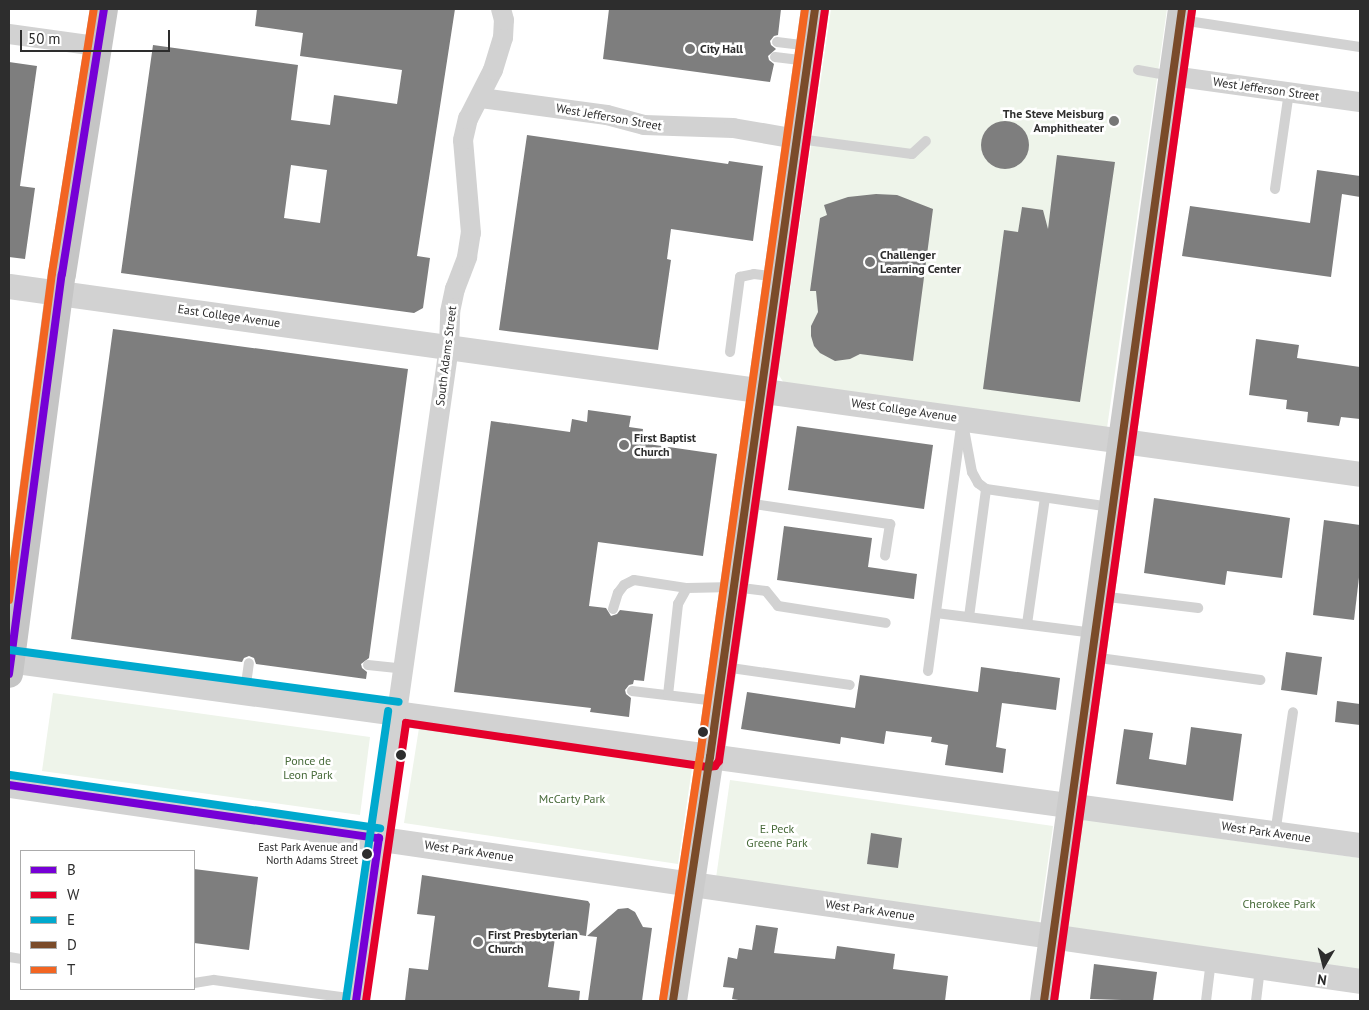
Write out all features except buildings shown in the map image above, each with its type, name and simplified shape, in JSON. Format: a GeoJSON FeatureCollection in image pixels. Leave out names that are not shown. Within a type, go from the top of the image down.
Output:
{"type":"FeatureCollection","features":[{"type":"Feature","properties":{"kind":"main road"},"geometry":{"type":"LineString","coordinates":[[9,665],[60,293],[104,9]]}},
{"type":"Feature","properties":{"kind":"main road"},"geometry":{"type":"LineString","coordinates":[[673,1001],[723,667],[815,9]]}},
{"type":"Feature","properties":{"kind":"main road"},"geometry":{"type":"LineString","coordinates":[[1044,1001],[1181,14]]}},
{"type":"Feature","properties":{"kind":"street","name":"South Adams Street"},"geometry":{"type":"LineString","coordinates":[[356,1000],[449,347],[450,312],[455,289],[467,257],[472,233],[463,140],[468,119],[481,98],[493,70],[503,38],[504,20],[501,9]]}},
{"type":"Feature","properties":{"kind":"street"},"geometry":{"type":"LineString","coordinates":[[9,34],[97,46]]}},
{"type":"Feature","properties":{"kind":"street","name":"West Jefferson Street"},"geometry":{"type":"LineString","coordinates":[[1172,76],[1360,102]]}},
{"type":"Feature","properties":{"kind":"street","name":"West Jefferson Street"},"geometry":{"type":"LineString","coordinates":[[481,98],[607,115],[644,125],[732,128],[797,139]]}},
{"type":"Feature","properties":{"kind":"street","name":"East College Avenue"},"geometry":{"type":"LineString","coordinates":[[9,286],[449,347]]}},
{"type":"Feature","properties":{"kind":"street","name":"West College Avenue"},"geometry":{"type":"LineString","coordinates":[[449,347],[1360,474]]}},
{"type":"Feature","properties":{"kind":"street","name":"West Park Avenue"},"geometry":{"type":"LineString","coordinates":[[9,665],[245,691],[710,757],[1360,845]]}},
{"type":"Feature","properties":{"kind":"street","name":"West Park Avenue"},"geometry":{"type":"LineString","coordinates":[[9,785],[1360,981]]}},
{"type":"Feature","properties":{"kind":"lane"},"geometry":{"type":"LineString","coordinates":[[1181,14],[1360,47]]}},
{"type":"Feature","properties":{"kind":"lane"},"geometry":{"type":"LineString","coordinates":[[777,42],[809,54]]}},
{"type":"Feature","properties":{"kind":"lane"},"geometry":{"type":"LineString","coordinates":[[775,57],[809,54]]}},
{"type":"Feature","properties":{"kind":"lane"},"geometry":{"type":"LineString","coordinates":[[1138,70],[1172,76]]}},
{"type":"Feature","properties":{"kind":"lane"},"geometry":{"type":"LineString","coordinates":[[1275,189],[1289,92]]}},
{"type":"Feature","properties":{"kind":"lane"},"geometry":{"type":"LineString","coordinates":[[797,139],[912,154],[926,141]]}},
{"type":"Feature","properties":{"kind":"lane"},"geometry":{"type":"LineString","coordinates":[[730,352],[740,277],[754,274],[778,277]]}},
{"type":"Feature","properties":{"kind":"lane"},"geometry":{"type":"LineString","coordinates":[[962,418],[972,472],[978,483],[986,490],[1112,507]]}},
{"type":"Feature","properties":{"kind":"lane"},"geometry":{"type":"LineString","coordinates":[[928,671],[962,418]]}},
{"type":"Feature","properties":{"kind":"lane"},"geometry":{"type":"LineString","coordinates":[[969,617],[986,490]]}},
{"type":"Feature","properties":{"kind":"lane"},"geometry":{"type":"LineString","coordinates":[[1027,624],[1045,498]]}},
{"type":"Feature","properties":{"kind":"lane"},"geometry":{"type":"LineString","coordinates":[[746,503],[890,524],[885,556]]}},
{"type":"Feature","properties":{"kind":"lane"},"geometry":{"type":"LineString","coordinates":[[613,609],[618,593],[624,585],[634,580],[687,588],[734,587],[766,591],[778,606],[886,623]]}},
{"type":"Feature","properties":{"kind":"lane"},"geometry":{"type":"LineString","coordinates":[[668,695],[678,604],[687,588]]}},
{"type":"Feature","properties":{"kind":"lane"},"geometry":{"type":"LineString","coordinates":[[1100,596],[1198,608]]}},
{"type":"Feature","properties":{"kind":"lane"},"geometry":{"type":"LineString","coordinates":[[936,613],[1027,624],[1093,645],[1260,680]]}},
{"type":"Feature","properties":{"kind":"lane"},"geometry":{"type":"LineString","coordinates":[[245,691],[249,663]]}},
{"type":"Feature","properties":{"kind":"lane"},"geometry":{"type":"LineString","coordinates":[[368,665],[404,669]]}},
{"type":"Feature","properties":{"kind":"lane"},"geometry":{"type":"LineString","coordinates":[[723,667],[850,686]]}},
{"type":"Feature","properties":{"kind":"lane"},"geometry":{"type":"LineString","coordinates":[[632,691],[718,701]]}},
{"type":"Feature","properties":{"kind":"lane"},"geometry":{"type":"LineString","coordinates":[[1275,834],[1293,712]]}},
{"type":"Feature","properties":{"kind":"lane"},"geometry":{"type":"LineString","coordinates":[[1206,1001],[1211,960]]}},
{"type":"Feature","properties":{"kind":"lane"},"geometry":{"type":"LineString","coordinates":[[1256,1001],[1260,967]]}},
{"type":"Feature","properties":{"kind":"lane"},"geometry":{"type":"LineString","coordinates":[[195,983],[214,980],[356,1000]]}},
{"type":"Feature","properties":{"kind":"green space"},"geometry":{"type":"Polygon","coordinates":[[[831,9],[1167,9],[1107,428],[786,386],[778,374],[831,9]]]}},
{"type":"Feature","properties":{"kind":"green space","name":"Ponce de Leon Park"},"geometry":{"type":"Polygon","coordinates":[[[53,693],[370,737],[360,815],[42,771],[53,693]]]}},
{"type":"Feature","properties":{"kind":"green space","name":"McCarty Park"},"geometry":{"type":"Polygon","coordinates":[[[419,728],[692,768],[678,864],[404,823],[419,728]]]}},
{"type":"Feature","properties":{"kind":"green space","name":"E. Peck Greene Park"},"geometry":{"type":"Polygon","coordinates":[[[730,780],[1053,826],[1039,924],[716,878],[730,780]]]}},
{"type":"Feature","properties":{"kind":"green space","name":"Cherokee Park"},"geometry":{"type":"Polygon","coordinates":[[[1082,819],[1360,858],[1360,972],[1067,931],[1082,819]]]}},
{"type":"Feature","properties":{"kind":"transit line","name":"T"},"geometry":{"type":"LineString","coordinates":[[9,600],[52,273],[94,9]]}},
{"type":"Feature","properties":{"kind":"transit line","name":"B"},"geometry":{"type":"LineString","coordinates":[[9,674],[62,274],[104,9]]}},
{"type":"Feature","properties":{"kind":"transit line","name":"T"},"geometry":{"type":"LineString","coordinates":[[663,1000],[700,756],[805,9]]}},
{"type":"Feature","properties":{"kind":"transit line","name":"D"},"geometry":{"type":"LineString","coordinates":[[673,1001],[710,757],[815,9]]}},
{"type":"Feature","properties":{"kind":"transit line","name":"D"},"geometry":{"type":"LineString","coordinates":[[1044,1001],[1182,9]]}},
{"type":"Feature","properties":{"kind":"transit line","name":"W"},"geometry":{"type":"LineString","coordinates":[[366,1001],[406,723],[709,767],[715,766],[719,761],[825,10]]}},
{"type":"Feature","properties":{"kind":"transit line","name":"W"},"geometry":{"type":"LineString","coordinates":[[1054,1001],[1192,10]]}},
{"type":"Feature","properties":{"kind":"transit line","name":"E"},"geometry":{"type":"LineString","coordinates":[[10,650],[399,702]]}},
{"type":"Feature","properties":{"kind":"transit line","name":"E"},"geometry":{"type":"LineString","coordinates":[[346,1000],[388,711]]}},
{"type":"Feature","properties":{"kind":"transit line","name":"E"},"geometry":{"type":"LineString","coordinates":[[10,775],[380,828]]}},
{"type":"Feature","properties":{"kind":"transit line","name":"B"},"geometry":{"type":"LineString","coordinates":[[9,785],[379,838]]}},
{"type":"Feature","properties":{"kind":"transit line","name":"B"},"geometry":{"type":"LineString","coordinates":[[356,1001],[379,838]]}},
{"type":"Feature","properties":{"kind":"place","name":"City Hall"},"geometry":{"type":"Point","coordinates":[690,49]}},
{"type":"Feature","properties":{"kind":"place","name":"The Steve Meisburg Amphitheater"},"geometry":{"type":"Point","coordinates":[1114,121]}},
{"type":"Feature","properties":{"kind":"place","name":"Challenger Learning Center"},"geometry":{"type":"Point","coordinates":[870,262]}},
{"type":"Feature","properties":{"kind":"place","name":"First Baptist Church"},"geometry":{"type":"Point","coordinates":[624,445]}},
{"type":"Feature","properties":{"kind":"place","name":"East Park Avenue and North Adams Street"},"geometry":{"type":"Point","coordinates":[367,854]}},
{"type":"Feature","properties":{"kind":"place","name":"First Presbyterian Church"},"geometry":{"type":"Point","coordinates":[478,942]}}]}
